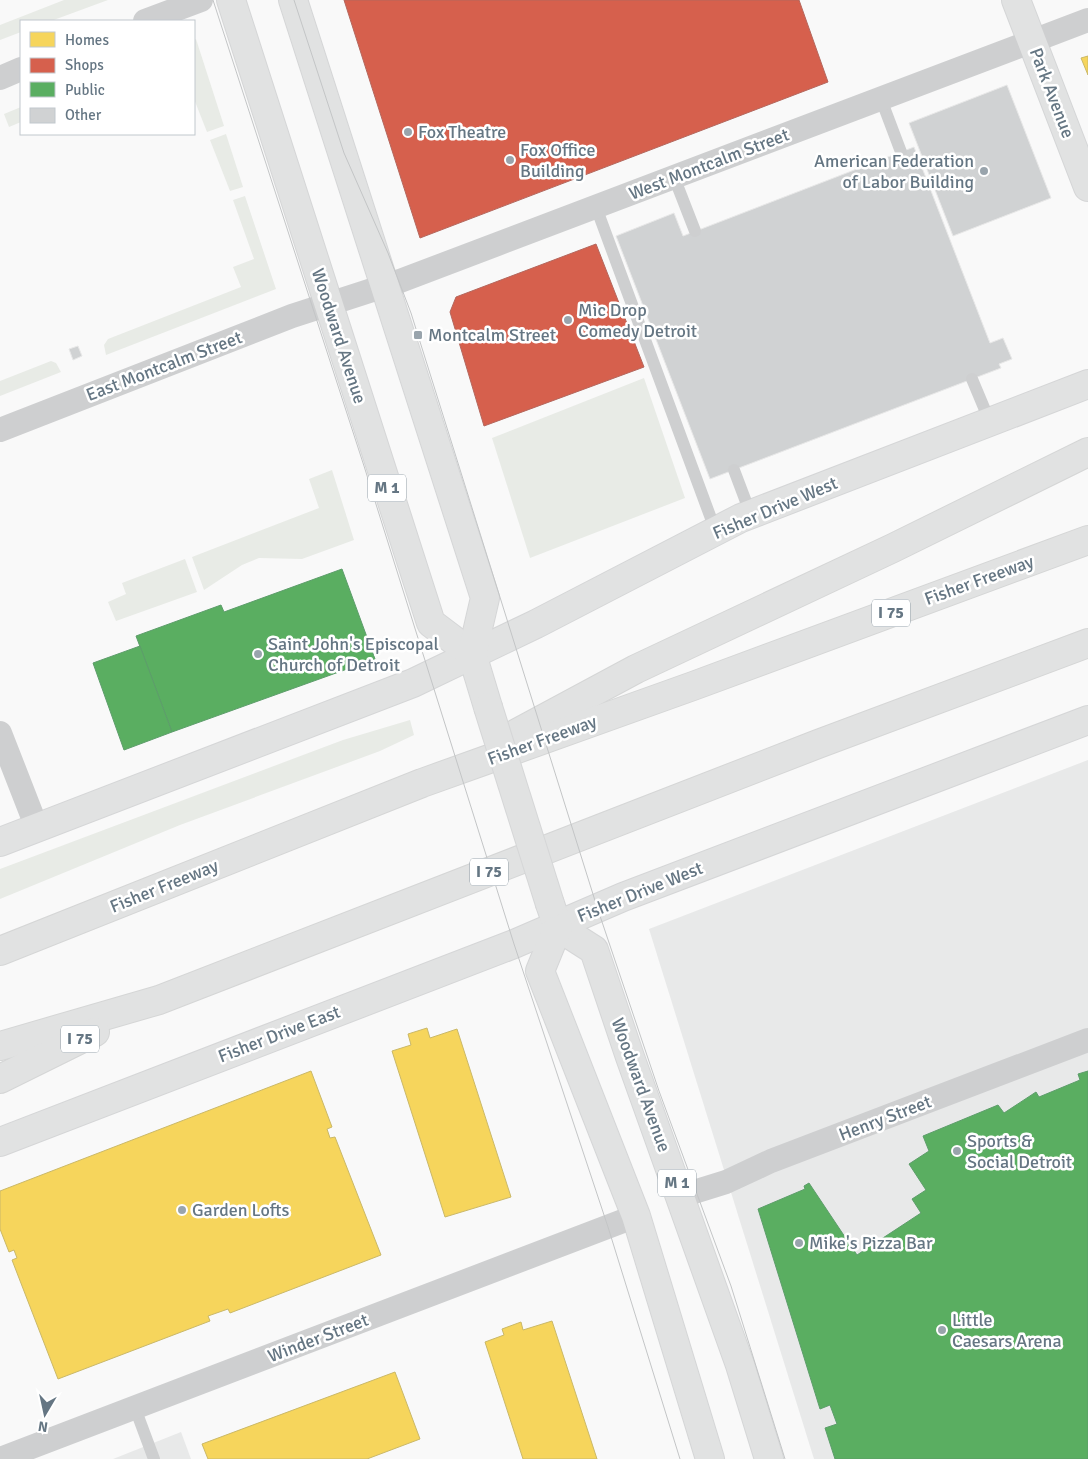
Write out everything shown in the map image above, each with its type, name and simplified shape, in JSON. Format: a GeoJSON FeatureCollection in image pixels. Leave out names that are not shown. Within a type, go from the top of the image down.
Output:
{"type":"FeatureCollection","features":[{"type":"Feature","properties":{"kind":"main road","name":"Woodward Avenue"},"geometry":{"type":"LineString","coordinates":[[231,0],[431,623],[472,654]]}},
{"type":"Feature","properties":{"kind":"main road"},"geometry":{"type":"LineString","coordinates":[[293,0],[485,598],[472,654],[554,915],[540,971],[636,1216],[710,1459]]}},
{"type":"Feature","properties":{"kind":"main road","name":"Park Avenue"},"geometry":{"type":"LineString","coordinates":[[1016,0],[1088,187]]}},
{"type":"Feature","properties":{"kind":"main road","name":"Fisher Drive West"},"geometry":{"type":"LineString","coordinates":[[472,654],[536,624],[750,515],[1088,384]]}},
{"type":"Feature","properties":{"kind":"main road"},"geometry":{"type":"LineString","coordinates":[[422,783],[636,669],[884,552],[1088,452]]}},
{"type":"Feature","properties":{"kind":"main road","name":"Fisher Freeway"},"geometry":{"type":"LineString","coordinates":[[0,951],[422,783],[693,686],[1088,540]]}},
{"type":"Feature","properties":{"kind":"main road","name":"I 75"},"geometry":{"type":"LineString","coordinates":[[0,1079],[159,1000],[818,744],[1088,643]]}},
{"type":"Feature","properties":{"kind":"main road"},"geometry":{"type":"LineString","coordinates":[[0,842],[413,684],[472,654]]}},
{"type":"Feature","properties":{"kind":"main road","name":"Fisher Drive West"},"geometry":{"type":"LineString","coordinates":[[554,915],[614,900],[1088,720]]}},
{"type":"Feature","properties":{"kind":"main road","name":"Woodward Avenue"},"geometry":{"type":"LineString","coordinates":[[554,915],[594,950],[630,1057],[740,1364],[770,1459]]}},
{"type":"Feature","properties":{"kind":"main road","name":"Fisher Drive East"},"geometry":{"type":"LineString","coordinates":[[0,1142],[554,915]]}},
{"type":"Feature","properties":{"kind":"main road"},"geometry":{"type":"LineString","coordinates":[[0,1046],[159,1000]]}},
{"type":"Feature","properties":{"kind":"street"},"geometry":{"type":"LineString","coordinates":[[148,20],[202,0]]}},
{"type":"Feature","properties":{"kind":"street","name":"West Montcalm Street"},"geometry":{"type":"LineString","coordinates":[[328,304],[384,287],[1088,20]]}},
{"type":"Feature","properties":{"kind":"street"},"geometry":{"type":"LineString","coordinates":[[0,78],[20,69]]}},
{"type":"Feature","properties":{"kind":"street","name":"East Montcalm Street"},"geometry":{"type":"LineString","coordinates":[[0,430],[292,316],[328,304]]}},
{"type":"Feature","properties":{"kind":"street"},"geometry":{"type":"LineString","coordinates":[[0,733],[38,828]]}},
{"type":"Feature","properties":{"kind":"street","name":"Henry Street"},"geometry":{"type":"LineString","coordinates":[[681,1196],[726,1182],[780,1158],[1088,1040]]}},
{"type":"Feature","properties":{"kind":"street","name":"Winder Street"},"geometry":{"type":"LineString","coordinates":[[0,1459],[636,1216]]}},
{"type":"Feature","properties":{"kind":"lane"},"geometry":{"type":"LineString","coordinates":[[881,99],[901,152]]}},
{"type":"Feature","properties":{"kind":"lane"},"geometry":{"type":"LineString","coordinates":[[674,177],[695,231]]}},
{"type":"Feature","properties":{"kind":"lane"},"geometry":{"type":"LineString","coordinates":[[596,207],[716,532]]}},
{"type":"Feature","properties":{"kind":"lane"},"geometry":{"type":"LineString","coordinates":[[972,379],[990,422]]}},
{"type":"Feature","properties":{"kind":"lane"},"geometry":{"type":"LineString","coordinates":[[734,470],[750,515]]}},
{"type":"Feature","properties":{"kind":"lane"},"geometry":{"type":"LineString","coordinates":[[136,1408],[154,1459]]}},
{"type":"Feature","properties":{"kind":"shaded area"},"geometry":{"type":"Polygon","coordinates":[[[64,0],[108,0],[54,20],[20,20],[20,32],[0,40],[0,25],[64,0]]]}},
{"type":"Feature","properties":{"kind":"shaded area"},"geometry":{"type":"Polygon","coordinates":[[[195,40],[224,126],[207,132],[195,102],[195,40]]]}},
{"type":"Feature","properties":{"kind":"shaded area"},"geometry":{"type":"Polygon","coordinates":[[[20,107],[20,122],[9,127],[4,114],[20,107]]]}},
{"type":"Feature","properties":{"kind":"shaded area"},"geometry":{"type":"Polygon","coordinates":[[[226,134],[243,187],[230,191],[210,140],[226,134]]]}},
{"type":"Feature","properties":{"kind":"shaded area"},"geometry":{"type":"Polygon","coordinates":[[[245,196],[276,289],[106,355],[104,345],[108,339],[241,287],[233,267],[254,259],[233,200],[245,196]]]}},
{"type":"Feature","properties":{"kind":"shaded area"},"geometry":{"type":"Polygon","coordinates":[[[51,361],[56,363],[61,372],[0,396],[0,381],[51,361]]]}},
{"type":"Feature","properties":{"kind":"shaded area"},"geometry":{"type":"Polygon","coordinates":[[[644,378],[685,498],[530,558],[492,438],[644,378]]]}},
{"type":"Feature","properties":{"kind":"shaded area"},"geometry":{"type":"Polygon","coordinates":[[[332,470],[354,540],[302,559],[259,558],[242,565],[204,590],[192,557],[319,508],[309,479],[332,470]]]}},
{"type":"Feature","properties":{"kind":"shaded area"},"geometry":{"type":"Polygon","coordinates":[[[185,559],[197,592],[116,621],[108,602],[126,594],[122,583],[185,559]]]}},
{"type":"Feature","properties":{"kind":"shaded area"},"geometry":{"type":"Polygon","coordinates":[[[410,720],[414,735],[380,751],[180,825],[0,899],[0,869],[343,740],[410,720]]]}},
{"type":"Feature","properties":{"kind":"shaded area"},"geometry":{"type":"Polygon","coordinates":[[[1088,760],[1088,1459],[814,1459],[649,929],[1088,760]]]}},
{"type":"Feature","properties":{"kind":"shaded area"},"geometry":{"type":"Polygon","coordinates":[[[181,1432],[191,1459],[113,1459],[181,1432]]]}},
{"type":"Feature","properties":{"kind":"building: Homes"},"geometry":{"type":"Polygon","coordinates":[[[1088,56],[1088,75],[1081,58],[1088,56]]]}},
{"type":"Feature","properties":{"kind":"building: Homes"},"geometry":{"type":"Polygon","coordinates":[[[427,1028],[430,1038],[457,1029],[511,1197],[445,1217],[392,1051],[411,1045],[408,1034],[427,1028]]]}},
{"type":"Feature","properties":{"kind":"building: Homes","name":"Garden Lofts"},"geometry":{"type":"Polygon","coordinates":[[[311,1071],[332,1127],[327,1129],[330,1138],[335,1137],[381,1255],[230,1313],[228,1309],[208,1316],[210,1321],[58,1379],[12,1260],[17,1258],[14,1250],[9,1252],[0,1229],[0,1191],[311,1071]]]}},
{"type":"Feature","properties":{"kind":"building: Homes"},"geometry":{"type":"Polygon","coordinates":[[[552,1321],[597,1459],[523,1459],[485,1342],[504,1335],[502,1329],[521,1322],[523,1330],[552,1321]]]}},
{"type":"Feature","properties":{"kind":"building: Homes"},"geometry":{"type":"Polygon","coordinates":[[[395,1372],[420,1439],[367,1459],[208,1459],[202,1444],[395,1372]]]}},
{"type":"Feature","properties":{"kind":"building: Shops","name":"Fox Office Building"},"geometry":{"type":"Polygon","coordinates":[[[344,0],[799,0],[828,82],[420,238],[344,0]]]}},
{"type":"Feature","properties":{"kind":"building: Shops"},"geometry":{"type":"Polygon","coordinates":[[[596,244],[644,367],[484,426],[450,312],[456,297],[596,244]]]}},
{"type":"Feature","properties":{"kind":"building: Public","name":"Saint John's Episcopal Church of Detroit"},"geometry":{"type":"Polygon","coordinates":[[[342,569],[375,659],[172,732],[136,636],[221,605],[224,612],[342,569]]]}},
{"type":"Feature","properties":{"kind":"building: Public"},"geometry":{"type":"Polygon","coordinates":[[[140,646],[172,732],[124,750],[93,663],[140,646]]]}},
{"type":"Feature","properties":{"kind":"building: Public","name":"Little Caesars Arena"},"geometry":{"type":"Polygon","coordinates":[[[1088,1071],[1088,1459],[835,1459],[825,1428],[837,1424],[830,1405],[820,1409],[758,1209],[805,1189],[804,1186],[809,1183],[857,1255],[921,1213],[912,1199],[926,1190],[909,1164],[929,1151],[923,1136],[998,1105],[1004,1113],[1036,1092],[1039,1097],[1080,1080],[1078,1074],[1088,1071]]]}},
{"type":"Feature","properties":{"kind":"building: Other","name":"American Federation of Labor Building"},"geometry":{"type":"Polygon","coordinates":[[[1007,85],[1051,198],[953,236],[909,123],[1007,85]]]}},
{"type":"Feature","properties":{"kind":"building: Other"},"geometry":{"type":"Polygon","coordinates":[[[914,147],[990,343],[1003,338],[1012,359],[999,364],[1001,368],[710,479],[616,236],[674,213],[683,236],[914,147]]]}},
{"type":"Feature","properties":{"kind":"building: Other"},"geometry":{"type":"Polygon","coordinates":[[[78,346],[82,356],[73,360],[69,349],[78,346]]]}},
{"type":"Feature","properties":{"kind":"tram line"},"geometry":{"type":"LineString","coordinates":[[213,0],[364,466],[514,944],[608,1227],[680,1459]]}},
{"type":"Feature","properties":{"kind":"tram line"},"geometry":{"type":"LineString","coordinates":[[294,0],[344,153],[388,253],[411,313],[597,907],[659,1091],[731,1286],[785,1459]]}},
{"type":"Feature","properties":{"kind":"place","name":"Fox Theatre"},"geometry":{"type":"Point","coordinates":[408,132]}},
{"type":"Feature","properties":{"kind":"place","name":"Fox Office Building"},"geometry":{"type":"Point","coordinates":[510,160]}},
{"type":"Feature","properties":{"kind":"place","name":"American Federation of Labor Building"},"geometry":{"type":"Point","coordinates":[984,171]}},
{"type":"Feature","properties":{"kind":"place","name":"Mic Drop Comedy Detroit"},"geometry":{"type":"Point","coordinates":[568,320]}},
{"type":"Feature","properties":{"kind":"place","name":"Montcalm Street"},"geometry":{"type":"Point","coordinates":[418,335]}},
{"type":"Feature","properties":{"kind":"place","name":"Saint John's Episcopal Church of Detroit"},"geometry":{"type":"Point","coordinates":[258,654]}},
{"type":"Feature","properties":{"kind":"place","name":"Sports & Social Detroit"},"geometry":{"type":"Point","coordinates":[957,1151]}},
{"type":"Feature","properties":{"kind":"place","name":"Garden Lofts"},"geometry":{"type":"Point","coordinates":[182,1210]}},
{"type":"Feature","properties":{"kind":"place","name":"Mike's Pizza Bar"},"geometry":{"type":"Point","coordinates":[799,1243]}},
{"type":"Feature","properties":{"kind":"place","name":"Little Caesars Arena"},"geometry":{"type":"Point","coordinates":[942,1330]}}]}
